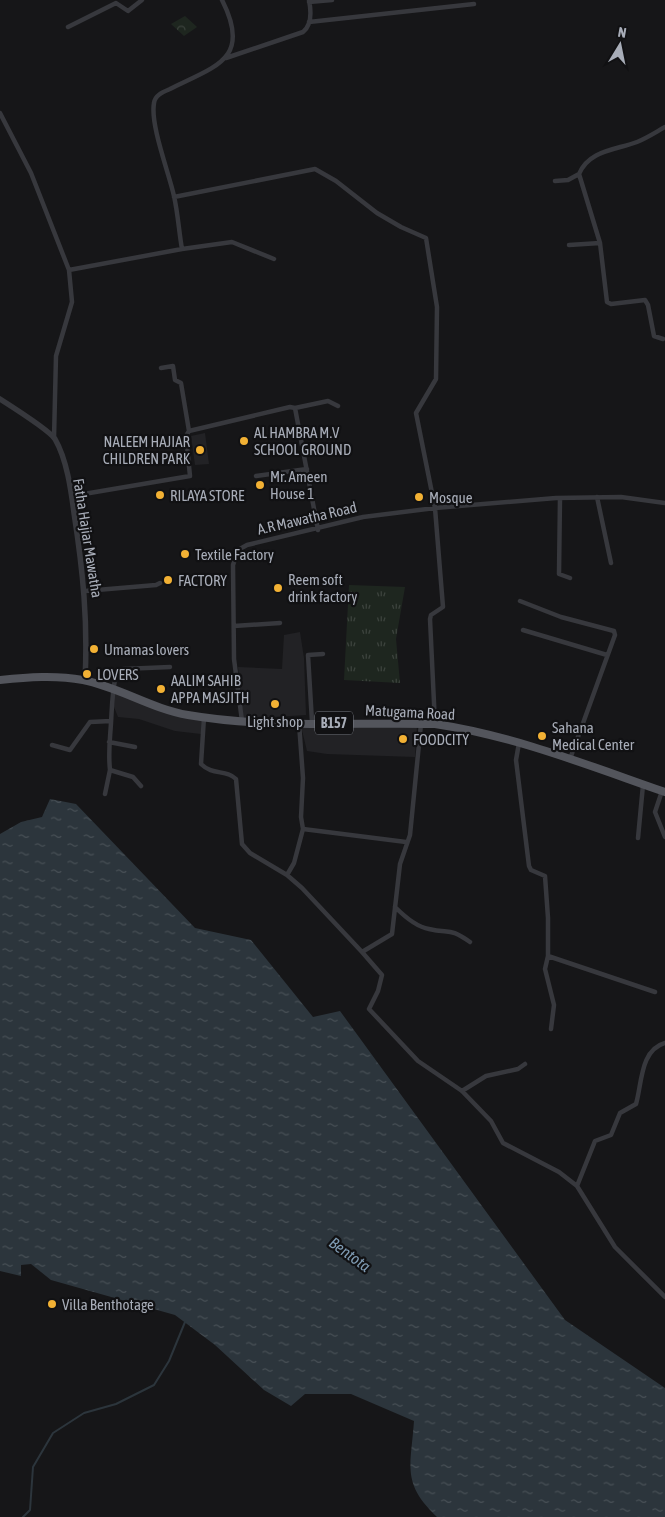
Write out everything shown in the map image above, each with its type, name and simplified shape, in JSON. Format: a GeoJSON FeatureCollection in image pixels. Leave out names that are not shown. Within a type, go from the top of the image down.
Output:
{"type":"FeatureCollection","features":[{"type":"Feature","properties":{"kind":"main road","name":"Matugama Road"},"geometry":{"type":"LineString","coordinates":[[0,680],[44,676],[85,680],[164,709],[204,717],[299,722],[436,724],[519,742],[664,792]]}},
{"type":"Feature","properties":{"kind":"street"},"geometry":{"type":"LineString","coordinates":[[68,27],[116,3],[128,11],[142,0]]}},
{"type":"Feature","properties":{"kind":"street"},"geometry":{"type":"LineString","coordinates":[[222,0],[232,20],[234,35],[231,50],[225,58]]}},
{"type":"Feature","properties":{"kind":"street"},"geometry":{"type":"LineString","coordinates":[[182,249],[174,197],[157,130],[153,105],[156,97],[208,70],[225,58],[303,32],[308,29],[309,1],[332,0]]}},
{"type":"Feature","properties":{"kind":"street"},"geometry":{"type":"LineString","coordinates":[[309,22],[474,4]]}},
{"type":"Feature","properties":{"kind":"street"},"geometry":{"type":"LineString","coordinates":[[0,113],[31,173],[69,270],[72,302],[56,356],[54,438]]}},
{"type":"Feature","properties":{"kind":"street"},"geometry":{"type":"LineString","coordinates":[[555,181],[568,180],[579,174],[584,164],[603,153],[637,142],[665,127]]}},
{"type":"Feature","properties":{"kind":"street"},"geometry":{"type":"LineString","coordinates":[[174,197],[315,169],[336,181],[377,213],[401,227],[426,238],[437,307],[436,379],[416,413],[435,508],[444,607],[431,614],[430,619],[436,724]]}},
{"type":"Feature","properties":{"kind":"street"},"geometry":{"type":"LineString","coordinates":[[579,174],[600,243],[607,302],[610,304],[645,300],[648,305],[654,336],[663,339]]}},
{"type":"Feature","properties":{"kind":"street"},"geometry":{"type":"LineString","coordinates":[[69,270],[182,249],[232,242],[274,260]]}},
{"type":"Feature","properties":{"kind":"street"},"geometry":{"type":"LineString","coordinates":[[569,245],[600,243]]}},
{"type":"Feature","properties":{"kind":"street"},"geometry":{"type":"LineString","coordinates":[[72,496],[190,476],[186,436],[189,431],[181,383],[175,380],[173,366],[161,368]]}},
{"type":"Feature","properties":{"kind":"street"},"geometry":{"type":"LineString","coordinates":[[0,399],[54,438]]}},
{"type":"Feature","properties":{"kind":"street"},"geometry":{"type":"LineString","coordinates":[[189,431],[290,407],[295,408],[328,401],[338,406]]}},
{"type":"Feature","properties":{"kind":"street"},"geometry":{"type":"LineString","coordinates":[[295,408],[318,530]]}},
{"type":"Feature","properties":{"kind":"street","name":"Fatha Hajiar Mawatha"},"geometry":{"type":"LineString","coordinates":[[54,438],[72,496],[85,591],[87,632],[85,680]]}},
{"type":"Feature","properties":{"kind":"street"},"geometry":{"type":"LineString","coordinates":[[256,476],[307,469]]}},
{"type":"Feature","properties":{"kind":"street"},"geometry":{"type":"LineString","coordinates":[[597,497],[611,563]]}},
{"type":"Feature","properties":{"kind":"street","name":"A.R Mawatha Road"},"geometry":{"type":"LineString","coordinates":[[242,720],[234,658],[233,565],[238,550],[247,545],[318,530],[363,517],[435,508],[560,498],[597,497],[620,497],[665,503]]}},
{"type":"Feature","properties":{"kind":"street"},"geometry":{"type":"LineString","coordinates":[[560,498],[560,574],[570,578]]}},
{"type":"Feature","properties":{"kind":"street"},"geometry":{"type":"LineString","coordinates":[[85,591],[156,586],[160,583]]}},
{"type":"Feature","properties":{"kind":"street"},"geometry":{"type":"LineString","coordinates":[[520,601],[561,617],[614,631],[615,635],[570,759]]}},
{"type":"Feature","properties":{"kind":"street"},"geometry":{"type":"LineString","coordinates":[[234,626],[280,623]]}},
{"type":"Feature","properties":{"kind":"street"},"geometry":{"type":"LineString","coordinates":[[523,630],[607,655]]}},
{"type":"Feature","properties":{"kind":"street"},"geometry":{"type":"LineString","coordinates":[[312,722],[308,655],[323,654]]}},
{"type":"Feature","properties":{"kind":"street"},"geometry":{"type":"LineString","coordinates":[[105,794],[110,770],[109,742],[112,690],[118,671],[170,667]]}},
{"type":"Feature","properties":{"kind":"street"},"geometry":{"type":"LineString","coordinates":[[204,717],[202,764],[208,771],[232,774],[236,779],[242,844],[250,853],[287,875],[328,913],[382,975],[378,991],[369,1009],[418,1061],[462,1091],[491,1122],[503,1143],[559,1172],[577,1186],[615,1247],[665,1297]]}},
{"type":"Feature","properties":{"kind":"street"},"geometry":{"type":"LineString","coordinates":[[52,745],[70,750],[90,722],[111,721]]}},
{"type":"Feature","properties":{"kind":"street"},"geometry":{"type":"LineString","coordinates":[[287,875],[294,863],[303,829],[301,817],[303,778],[299,722]]}},
{"type":"Feature","properties":{"kind":"street"},"geometry":{"type":"LineString","coordinates":[[362,952],[392,934],[400,864],[410,834],[421,724]]}},
{"type":"Feature","properties":{"kind":"street"},"geometry":{"type":"LineString","coordinates":[[109,742],[135,747]]}},
{"type":"Feature","properties":{"kind":"street"},"geometry":{"type":"LineString","coordinates":[[519,742],[516,760],[529,866],[531,870],[545,876],[548,956],[545,969],[554,1005],[551,1029]]}},
{"type":"Feature","properties":{"kind":"street"},"geometry":{"type":"LineString","coordinates":[[110,770],[133,777],[141,786]]}},
{"type":"Feature","properties":{"kind":"street"},"geometry":{"type":"LineString","coordinates":[[638,838],[643,785]]}},
{"type":"Feature","properties":{"kind":"street"},"geometry":{"type":"LineString","coordinates":[[664,792],[655,812],[665,837]]}},
{"type":"Feature","properties":{"kind":"street"},"geometry":{"type":"LineString","coordinates":[[303,829],[406,842]]}},
{"type":"Feature","properties":{"kind":"street"},"geometry":{"type":"LineString","coordinates":[[395,907],[421,927],[430,930],[451,930],[470,942]]}},
{"type":"Feature","properties":{"kind":"street"},"geometry":{"type":"LineString","coordinates":[[548,956],[655,992]]}},
{"type":"Feature","properties":{"kind":"street"},"geometry":{"type":"LineString","coordinates":[[577,1186],[596,1141],[611,1135],[620,1113],[636,1104],[645,1062],[651,1052],[665,1044]]}},
{"type":"Feature","properties":{"kind":"street"},"geometry":{"type":"LineString","coordinates":[[462,1091],[486,1076],[518,1069],[525,1064]]}},
{"type":"Feature","properties":{"kind":"shaded area","name":"NALEEM HAJIAR CHILDREN PARK"},"geometry":{"type":"Polygon","coordinates":[[[205,433],[209,464],[195,465],[191,436],[205,433]]]}},
{"type":"Feature","properties":{"kind":"shaded area"},"geometry":{"type":"Polygon","coordinates":[[[300,632],[304,658],[306,715],[243,719],[238,667],[282,669],[284,635],[300,632]]]}},
{"type":"Feature","properties":{"kind":"shaded area"},"geometry":{"type":"Polygon","coordinates":[[[114,692],[202,718],[201,734],[175,731],[139,719],[118,717],[114,707],[114,692]]]}},
{"type":"Feature","properties":{"kind":"shaded area"},"geometry":{"type":"Polygon","coordinates":[[[301,726],[417,726],[415,757],[327,754],[307,751],[301,726]]]}},
{"type":"Feature","properties":{"kind":"green space"},"geometry":{"type":"Polygon","coordinates":[[[185,16],[197,27],[184,36],[171,24],[185,16]]]}},
{"type":"Feature","properties":{"kind":"green space"},"geometry":{"type":"Polygon","coordinates":[[[349,585],[405,587],[396,639],[400,683],[344,680],[349,585]]]}},
{"type":"Feature","properties":{"kind":"water","name":"Bentota"},"geometry":{"type":"Polygon","coordinates":[[[50,799],[76,804],[195,928],[251,940],[313,1017],[340,1011],[565,1320],[665,1388],[665,1517],[437,1517],[418,1494],[413,1484],[410,1462],[414,1421],[351,1394],[305,1394],[291,1406],[264,1390],[215,1345],[175,1315],[51,1280],[31,1264],[21,1265],[21,1276],[0,1271],[0,834],[21,822],[42,817],[50,799]]]}},
{"type":"Feature","properties":{"kind":"waterway"},"geometry":{"type":"LineString","coordinates":[[23,1517],[30,1510],[33,1467],[53,1433],[84,1413],[116,1404],[154,1385],[169,1361],[185,1322]]}},
{"type":"Feature","properties":{"kind":"place","name":"AL HAMBRA M.V SCHOOL GROUND"},"geometry":{"type":"Point","coordinates":[244,441]}},
{"type":"Feature","properties":{"kind":"place","name":"NALEEM HAJIAR CHILDREN PARK"},"geometry":{"type":"Point","coordinates":[200,450]}},
{"type":"Feature","properties":{"kind":"place","name":"Mr. Ameen House 1"},"geometry":{"type":"Point","coordinates":[260,485]}},
{"type":"Feature","properties":{"kind":"place","name":"RILAYA STORE"},"geometry":{"type":"Point","coordinates":[160,495]}},
{"type":"Feature","properties":{"kind":"place","name":"Mosque"},"geometry":{"type":"Point","coordinates":[419,497]}},
{"type":"Feature","properties":{"kind":"place","name":"Textile Factory"},"geometry":{"type":"Point","coordinates":[185,554]}},
{"type":"Feature","properties":{"kind":"place","name":"FACTORY"},"geometry":{"type":"Point","coordinates":[168,580]}},
{"type":"Feature","properties":{"kind":"place","name":"Reem soft drink factory"},"geometry":{"type":"Point","coordinates":[278,588]}},
{"type":"Feature","properties":{"kind":"place","name":"Umamas lovers"},"geometry":{"type":"Point","coordinates":[94,649]}},
{"type":"Feature","properties":{"kind":"place","name":"LOVERS"},"geometry":{"type":"Point","coordinates":[87,674]}},
{"type":"Feature","properties":{"kind":"place","name":"AALIM SAHIB APPA MASJITH"},"geometry":{"type":"Point","coordinates":[161,689]}},
{"type":"Feature","properties":{"kind":"place","name":"Light shop"},"geometry":{"type":"Point","coordinates":[275,704]}},
{"type":"Feature","properties":{"kind":"place","name":"Sahana Medical Center"},"geometry":{"type":"Point","coordinates":[542,736]}},
{"type":"Feature","properties":{"kind":"place","name":"FOODCITY"},"geometry":{"type":"Point","coordinates":[403,739]}},
{"type":"Feature","properties":{"kind":"place","name":"Villa Benthotage"},"geometry":{"type":"Point","coordinates":[52,1304]}}]}
